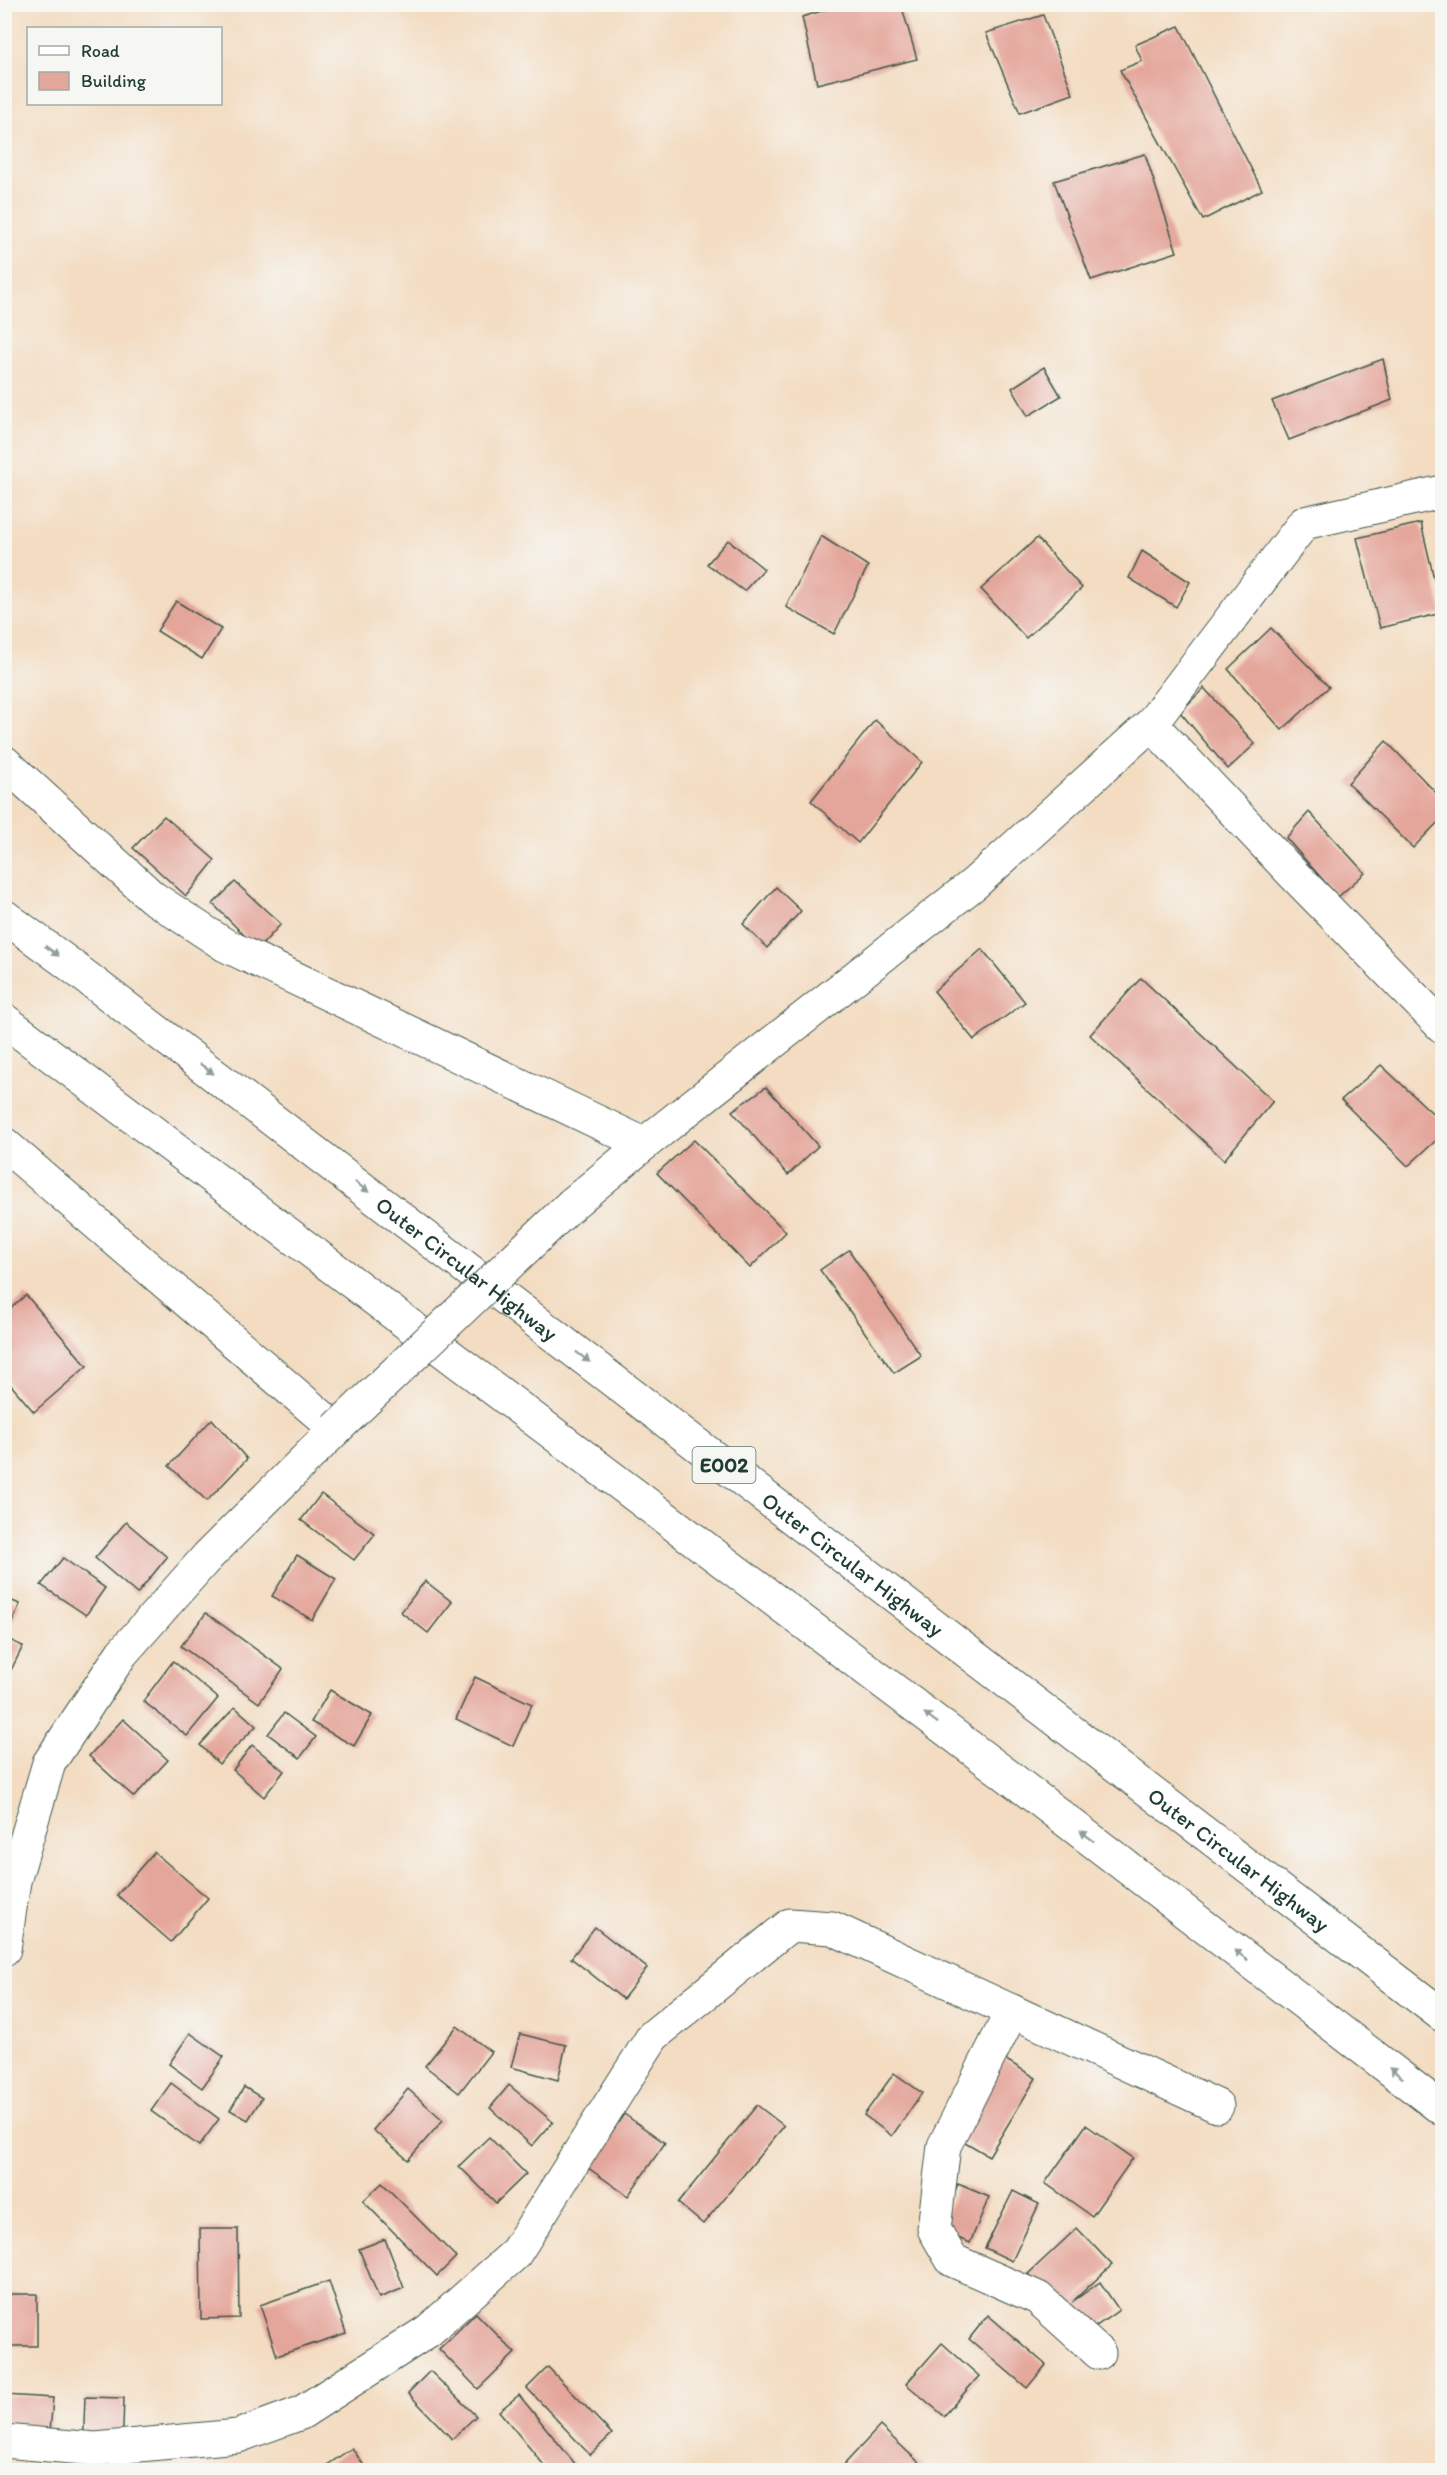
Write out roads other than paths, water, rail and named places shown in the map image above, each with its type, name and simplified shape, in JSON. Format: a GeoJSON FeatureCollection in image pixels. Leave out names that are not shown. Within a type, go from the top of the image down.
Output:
{"type":"FeatureCollection","features":[{"type":"Feature","properties":{"kind":"main road"},"geometry":{"type":"LineString","coordinates":[[4,1948],[14,1881],[49,1763],[122,1653],[208,1556],[336,1429],[573,1204],[644,1144],[975,883],[1151,724],[1304,523],[1443,492]]}},
{"type":"Feature","properties":{"kind":"main road"},"geometry":{"type":"LineString","coordinates":[[1151,724],[1296,877],[1443,1026]]}},
{"type":"Feature","properties":{"kind":"main road"},"geometry":{"type":"LineString","coordinates":[[4,762],[152,897],[225,945],[644,1144]]}},
{"type":"Feature","properties":{"kind":"main road","name":"Outer Circular Highway"},"geometry":{"type":"LineString","coordinates":[[4,916],[79,971],[1443,2015]]}},
{"type":"Feature","properties":{"kind":"main road"},"geometry":{"type":"LineString","coordinates":[[4,1020],[1012,1779],[1443,2109]]}},
{"type":"Feature","properties":{"kind":"main road"},"geometry":{"type":"LineString","coordinates":[[4,1144],[336,1429]]}},
{"type":"Feature","properties":{"kind":"main road"},"geometry":{"type":"LineString","coordinates":[[4,2441],[95,2449],[113,2459],[238,2436],[301,2413],[428,2331],[515,2254],[653,2036],[790,1924],[832,1928],[1217,2106]]}},
{"type":"Feature","properties":{"kind":"main road"},"geometry":{"type":"LineString","coordinates":[[1012,2011],[944,2146],[934,2229],[952,2260],[1038,2298],[1099,2353]]}}]}
